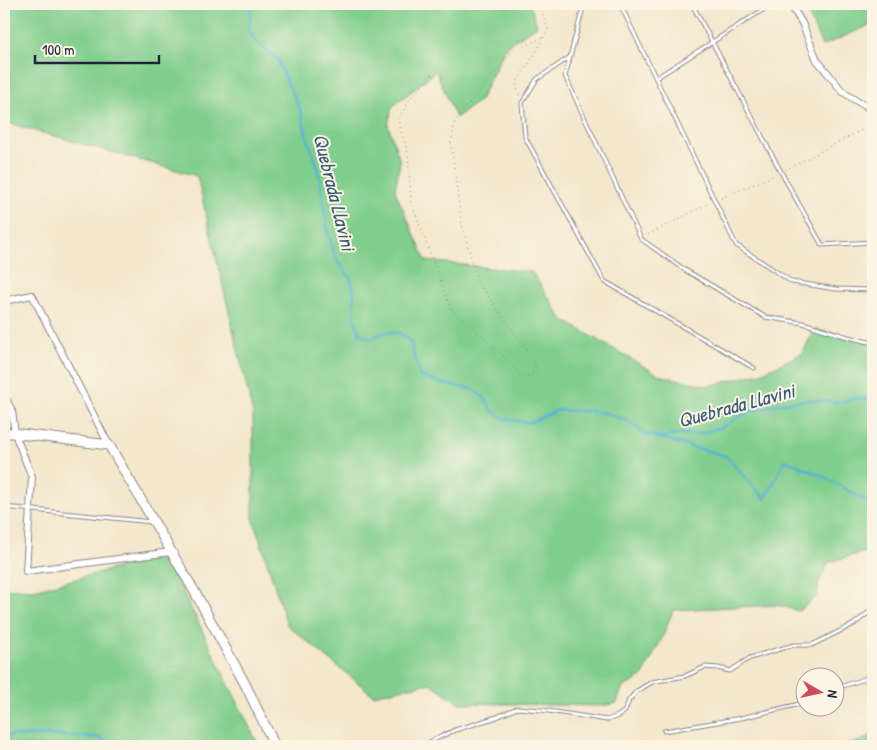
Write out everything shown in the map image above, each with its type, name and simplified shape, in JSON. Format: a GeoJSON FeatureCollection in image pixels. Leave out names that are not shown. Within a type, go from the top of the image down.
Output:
{"type":"FeatureCollection","features":[{"type":"Feature","properties":{"kind":"street"},"geometry":{"type":"LineString","coordinates":[[790,4],[802,23],[817,60],[843,92],[860,103]]}},
{"type":"Feature","properties":{"kind":"street"},"geometry":{"type":"LineString","coordinates":[[4,301],[32,295],[109,445],[220,636],[275,746]]}},
{"type":"Feature","properties":{"kind":"street"},"geometry":{"type":"LineString","coordinates":[[4,395],[12,411],[14,434],[32,477],[26,571],[171,552]]}},
{"type":"Feature","properties":{"kind":"street"},"geometry":{"type":"LineString","coordinates":[[4,432],[109,445]]}},
{"type":"Feature","properties":{"kind":"lane"},"geometry":{"type":"LineString","coordinates":[[584,4],[565,76],[641,239],[685,270],[765,317],[803,323],[873,343]]}},
{"type":"Feature","properties":{"kind":"lane"},"geometry":{"type":"LineString","coordinates":[[620,4],[736,245],[792,282],[836,288],[873,290]]}},
{"type":"Feature","properties":{"kind":"lane"},"geometry":{"type":"LineString","coordinates":[[692,4],[822,246],[873,242]]}},
{"type":"Feature","properties":{"kind":"lane"},"geometry":{"type":"LineString","coordinates":[[656,78],[772,4]]}},
{"type":"Feature","properties":{"kind":"lane"},"geometry":{"type":"LineString","coordinates":[[570,56],[537,79],[522,103],[525,137],[604,281],[754,368]]}},
{"type":"Feature","properties":{"kind":"lane"},"geometry":{"type":"LineString","coordinates":[[860,103],[873,103]]}},
{"type":"Feature","properties":{"kind":"lane"},"geometry":{"type":"LineString","coordinates":[[860,103],[873,115]]}},
{"type":"Feature","properties":{"kind":"lane"},"geometry":{"type":"LineString","coordinates":[[4,506],[154,523]]}},
{"type":"Feature","properties":{"kind":"lane"},"geometry":{"type":"LineString","coordinates":[[421,746],[455,730],[497,717],[517,708],[607,720],[618,716],[624,711],[629,700],[637,691],[652,682],[684,676],[705,667],[730,671],[750,658],[794,645],[812,645],[854,624],[873,609]]}},
{"type":"Feature","properties":{"kind":"lane"},"geometry":{"type":"LineString","coordinates":[[844,686],[873,676]]}},
{"type":"Feature","properties":{"kind":"lane"},"geometry":{"type":"LineString","coordinates":[[664,731],[741,718],[794,705]]}},
{"type":"Feature","properties":{"kind":"path"},"geometry":{"type":"LineString","coordinates":[[522,103],[516,83],[548,30],[541,9],[542,4]]}},
{"type":"Feature","properties":{"kind":"path"},"geometry":{"type":"LineString","coordinates":[[432,74],[412,96],[398,120],[408,153],[411,202],[451,309],[492,345],[523,378],[537,371],[535,364],[532,356],[477,281],[461,220],[451,144],[455,121],[512,52],[544,37]]}},
{"type":"Feature","properties":{"kind":"path"},"geometry":{"type":"LineString","coordinates":[[641,239],[714,200],[781,172],[873,124]]}},
{"type":"Feature","properties":{"kind":"green space"},"geometry":{"type":"Polygon","coordinates":[[[4,4],[530,4],[537,26],[506,46],[480,100],[456,118],[436,71],[392,107],[388,125],[400,161],[395,191],[426,261],[532,272],[563,320],[659,375],[708,386],[761,373],[803,353],[814,329],[873,343],[873,550],[829,562],[819,581],[817,596],[799,611],[777,605],[673,610],[663,636],[642,677],[622,688],[617,703],[601,706],[459,703],[430,683],[373,695],[287,625],[253,518],[253,414],[197,176],[4,122],[4,4]]]}},
{"type":"Feature","properties":{"kind":"green space"},"geometry":{"type":"Polygon","coordinates":[[[804,4],[870,4],[873,11],[873,24],[822,46],[804,4]]]}},
{"type":"Feature","properties":{"kind":"green space"},"geometry":{"type":"Polygon","coordinates":[[[165,555],[259,746],[4,746],[4,588],[34,590],[165,555]]]}},
{"type":"Feature","properties":{"kind":"green space"},"geometry":{"type":"Polygon","coordinates":[[[873,732],[873,746],[845,746],[866,739],[873,732]]]}},
{"type":"Feature","properties":{"kind":"waterway","name":"Quebrada Llavini"},"geometry":{"type":"LineString","coordinates":[[252,4],[248,30],[255,40],[279,60],[282,71],[300,109],[318,168],[328,234],[337,261],[350,277],[354,294],[354,318],[360,334],[371,339],[381,333],[398,332],[410,341],[420,376],[440,383],[471,389],[485,398],[492,411],[506,419],[529,423],[558,410],[603,412],[628,421],[646,435],[666,437],[681,434],[700,434],[722,427],[747,412],[777,404],[808,400],[839,402],[856,398],[873,400]]}},
{"type":"Feature","properties":{"kind":"waterway"},"geometry":{"type":"LineString","coordinates":[[655,437],[726,456],[765,499],[785,460],[825,477],[866,501],[873,501]]}},
{"type":"Feature","properties":{"kind":"waterway"},"geometry":{"type":"LineString","coordinates":[[4,735],[97,737],[116,746]]}}]}
